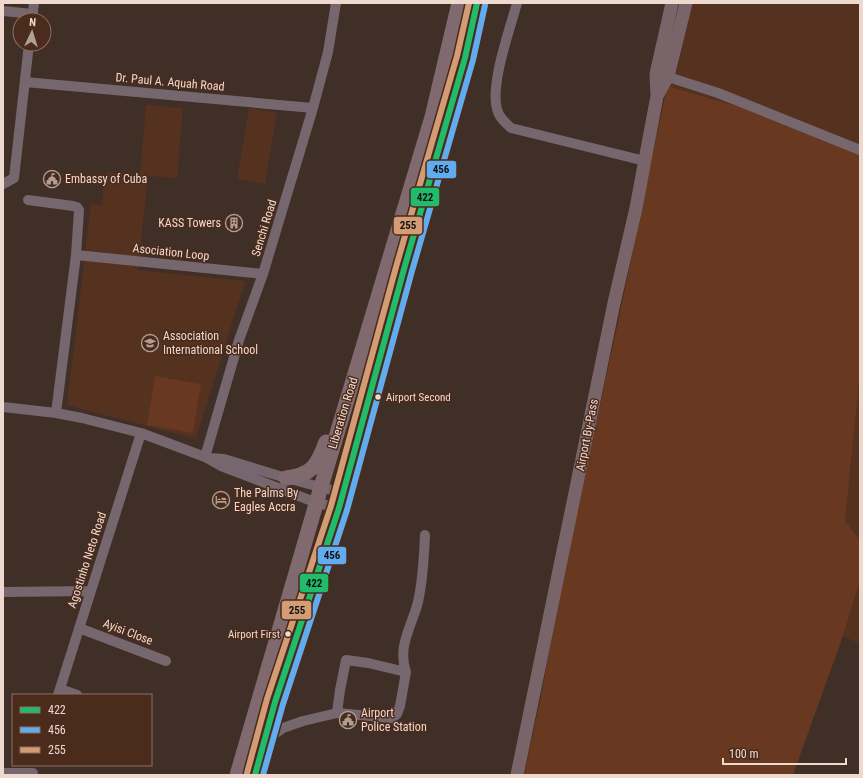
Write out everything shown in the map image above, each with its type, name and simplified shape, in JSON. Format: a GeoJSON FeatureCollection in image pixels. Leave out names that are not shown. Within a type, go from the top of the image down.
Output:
{"type":"FeatureCollection","features":[{"type":"Feature","properties":{"kind":"highway","name":"Liberation Road"},"geometry":{"type":"LineString","coordinates":[[237,775],[320,503],[321,487],[432,117],[460,3]]}},
{"type":"Feature","properties":{"kind":"highway","name":"Liberation Road"},"geometry":{"type":"LineString","coordinates":[[255,775],[275,702],[339,508],[404,270],[465,58],[477,3]]}},
{"type":"Feature","properties":{"kind":"highway"},"geometry":{"type":"LineString","coordinates":[[286,478],[304,474],[310,470],[321,454],[330,433],[342,416]]}},
{"type":"Feature","properties":{"kind":"highway"},"geometry":{"type":"LineString","coordinates":[[299,630],[296,608],[297,599],[320,526],[320,503]]}},
{"type":"Feature","properties":{"kind":"main road","name":"Airport By-Pass"},"geometry":{"type":"LineString","coordinates":[[662,75],[672,3]]}},
{"type":"Feature","properties":{"kind":"main road","name":"Airport By-Pass"},"geometry":{"type":"LineString","coordinates":[[517,775],[645,162],[657,96],[662,75],[686,3]]}},
{"type":"Feature","properties":{"kind":"street","name":"Senchi Road"},"geometry":{"type":"LineString","coordinates":[[205,457],[239,340],[263,274],[313,108],[328,52],[336,3]]}},
{"type":"Feature","properties":{"kind":"street"},"geometry":{"type":"LineString","coordinates":[[517,3],[496,79],[495,100],[500,118],[511,128],[645,162]]}},
{"type":"Feature","properties":{"kind":"street"},"geometry":{"type":"LineString","coordinates":[[3,184],[14,178],[28,52]]}},
{"type":"Feature","properties":{"kind":"street"},"geometry":{"type":"LineString","coordinates":[[662,75],[718,93],[860,150]]}},
{"type":"Feature","properties":{"kind":"street","name":"Dr. Paul A. Aquah Road"},"geometry":{"type":"LineString","coordinates":[[25,82],[313,108]]}},
{"type":"Feature","properties":{"kind":"street"},"geometry":{"type":"LineString","coordinates":[[28,200],[77,206],[79,210],[76,255],[56,413]]}},
{"type":"Feature","properties":{"kind":"street","name":"Asociation Loop"},"geometry":{"type":"LineString","coordinates":[[76,255],[263,274]]}},
{"type":"Feature","properties":{"kind":"street"},"geometry":{"type":"LineString","coordinates":[[3,407],[56,413],[141,433],[205,457],[221,466],[320,503],[339,508]]}},
{"type":"Feature","properties":{"kind":"street","name":"Agostinho Neto Road"},"geometry":{"type":"LineString","coordinates":[[59,692],[141,433]]}},
{"type":"Feature","properties":{"kind":"street"},"geometry":{"type":"LineString","coordinates":[[205,457],[224,459],[286,478],[343,493]]}},
{"type":"Feature","properties":{"kind":"street"},"geometry":{"type":"LineString","coordinates":[[264,741],[283,728],[303,721],[338,713],[392,718],[397,714],[406,672],[402,662],[405,642],[418,601],[423,568],[425,535]]}},
{"type":"Feature","properties":{"kind":"street"},"geometry":{"type":"LineString","coordinates":[[3,592],[91,591]]}},
{"type":"Feature","properties":{"kind":"street","name":"Ayisi Close"},"geometry":{"type":"LineString","coordinates":[[79,628],[166,661]]}},
{"type":"Feature","properties":{"kind":"street"},"geometry":{"type":"LineString","coordinates":[[338,713],[340,690],[346,660],[368,663],[406,672]]}},
{"type":"Feature","properties":{"kind":"street"},"geometry":{"type":"LineString","coordinates":[[59,692],[71,694]]}},
{"type":"Feature","properties":{"kind":"street"},"geometry":{"type":"LineString","coordinates":[[3,773],[34,771]]}},
{"type":"Feature","properties":{"kind":"shaded area"},"geometry":{"type":"Polygon","coordinates":[[[692,3],[860,3],[860,149],[799,124],[667,86],[692,3]]]}},
{"type":"Feature","properties":{"kind":"shaded area"},"geometry":{"type":"Polygon","coordinates":[[[667,86],[799,124],[860,149],[860,375],[845,521],[860,540],[860,581],[843,636],[793,775],[524,775],[541,696],[562,578],[617,327],[667,86]]]}},
{"type":"Feature","properties":{"kind":"shaded area","name":"Association International School"},"geometry":{"type":"Polygon","coordinates":[[[146,105],[183,108],[177,178],[148,176],[138,270],[245,281],[196,439],[67,405],[91,204],[102,205],[105,172],[140,175],[146,105]]]}},
{"type":"Feature","properties":{"kind":"shaded area"},"geometry":{"type":"Polygon","coordinates":[[[249,108],[277,113],[265,184],[237,179],[249,108]]]}},
{"type":"Feature","properties":{"kind":"shaded area"},"geometry":{"type":"Polygon","coordinates":[[[860,375],[860,540],[845,521],[860,375]]]}},
{"type":"Feature","properties":{"kind":"shaded area"},"geometry":{"type":"Polygon","coordinates":[[[155,376],[201,384],[193,433],[147,425],[155,376]]]}},
{"type":"Feature","properties":{"kind":"shaded area"},"geometry":{"type":"Polygon","coordinates":[[[860,581],[860,644],[843,636],[860,581]]]}},
{"type":"Feature","properties":{"kind":"transit line","name":"255"},"geometry":{"type":"LineString","coordinates":[[247,773],[267,699],[331,506],[396,267],[457,56],[469,3]]}},
{"type":"Feature","properties":{"kind":"transit line","name":"422"},"geometry":{"type":"LineString","coordinates":[[255,775],[275,702],[339,508],[404,269],[465,58],[477,3]]}},
{"type":"Feature","properties":{"kind":"transit line","name":"456"},"geometry":{"type":"LineString","coordinates":[[263,775],[283,704],[347,510],[412,271],[473,60],[485,5]]}},
{"type":"Feature","properties":{"kind":"place","name":"Embassy of Cuba"},"geometry":{"type":"Point","coordinates":[52,179]}},
{"type":"Feature","properties":{"kind":"place","name":"KASS Towers"},"geometry":{"type":"Point","coordinates":[234,223]}},
{"type":"Feature","properties":{"kind":"place","name":"Association International School"},"geometry":{"type":"Point","coordinates":[150,343]}},
{"type":"Feature","properties":{"kind":"place","name":"Airport Second"},"geometry":{"type":"Point","coordinates":[378,397]}},
{"type":"Feature","properties":{"kind":"place","name":"The Palms By Eagles Accra"},"geometry":{"type":"Point","coordinates":[221,500]}},
{"type":"Feature","properties":{"kind":"place","name":"Airport First"},"geometry":{"type":"Point","coordinates":[288,634]}},
{"type":"Feature","properties":{"kind":"place","name":"Airport Police Station"},"geometry":{"type":"Point","coordinates":[348,720]}}]}
